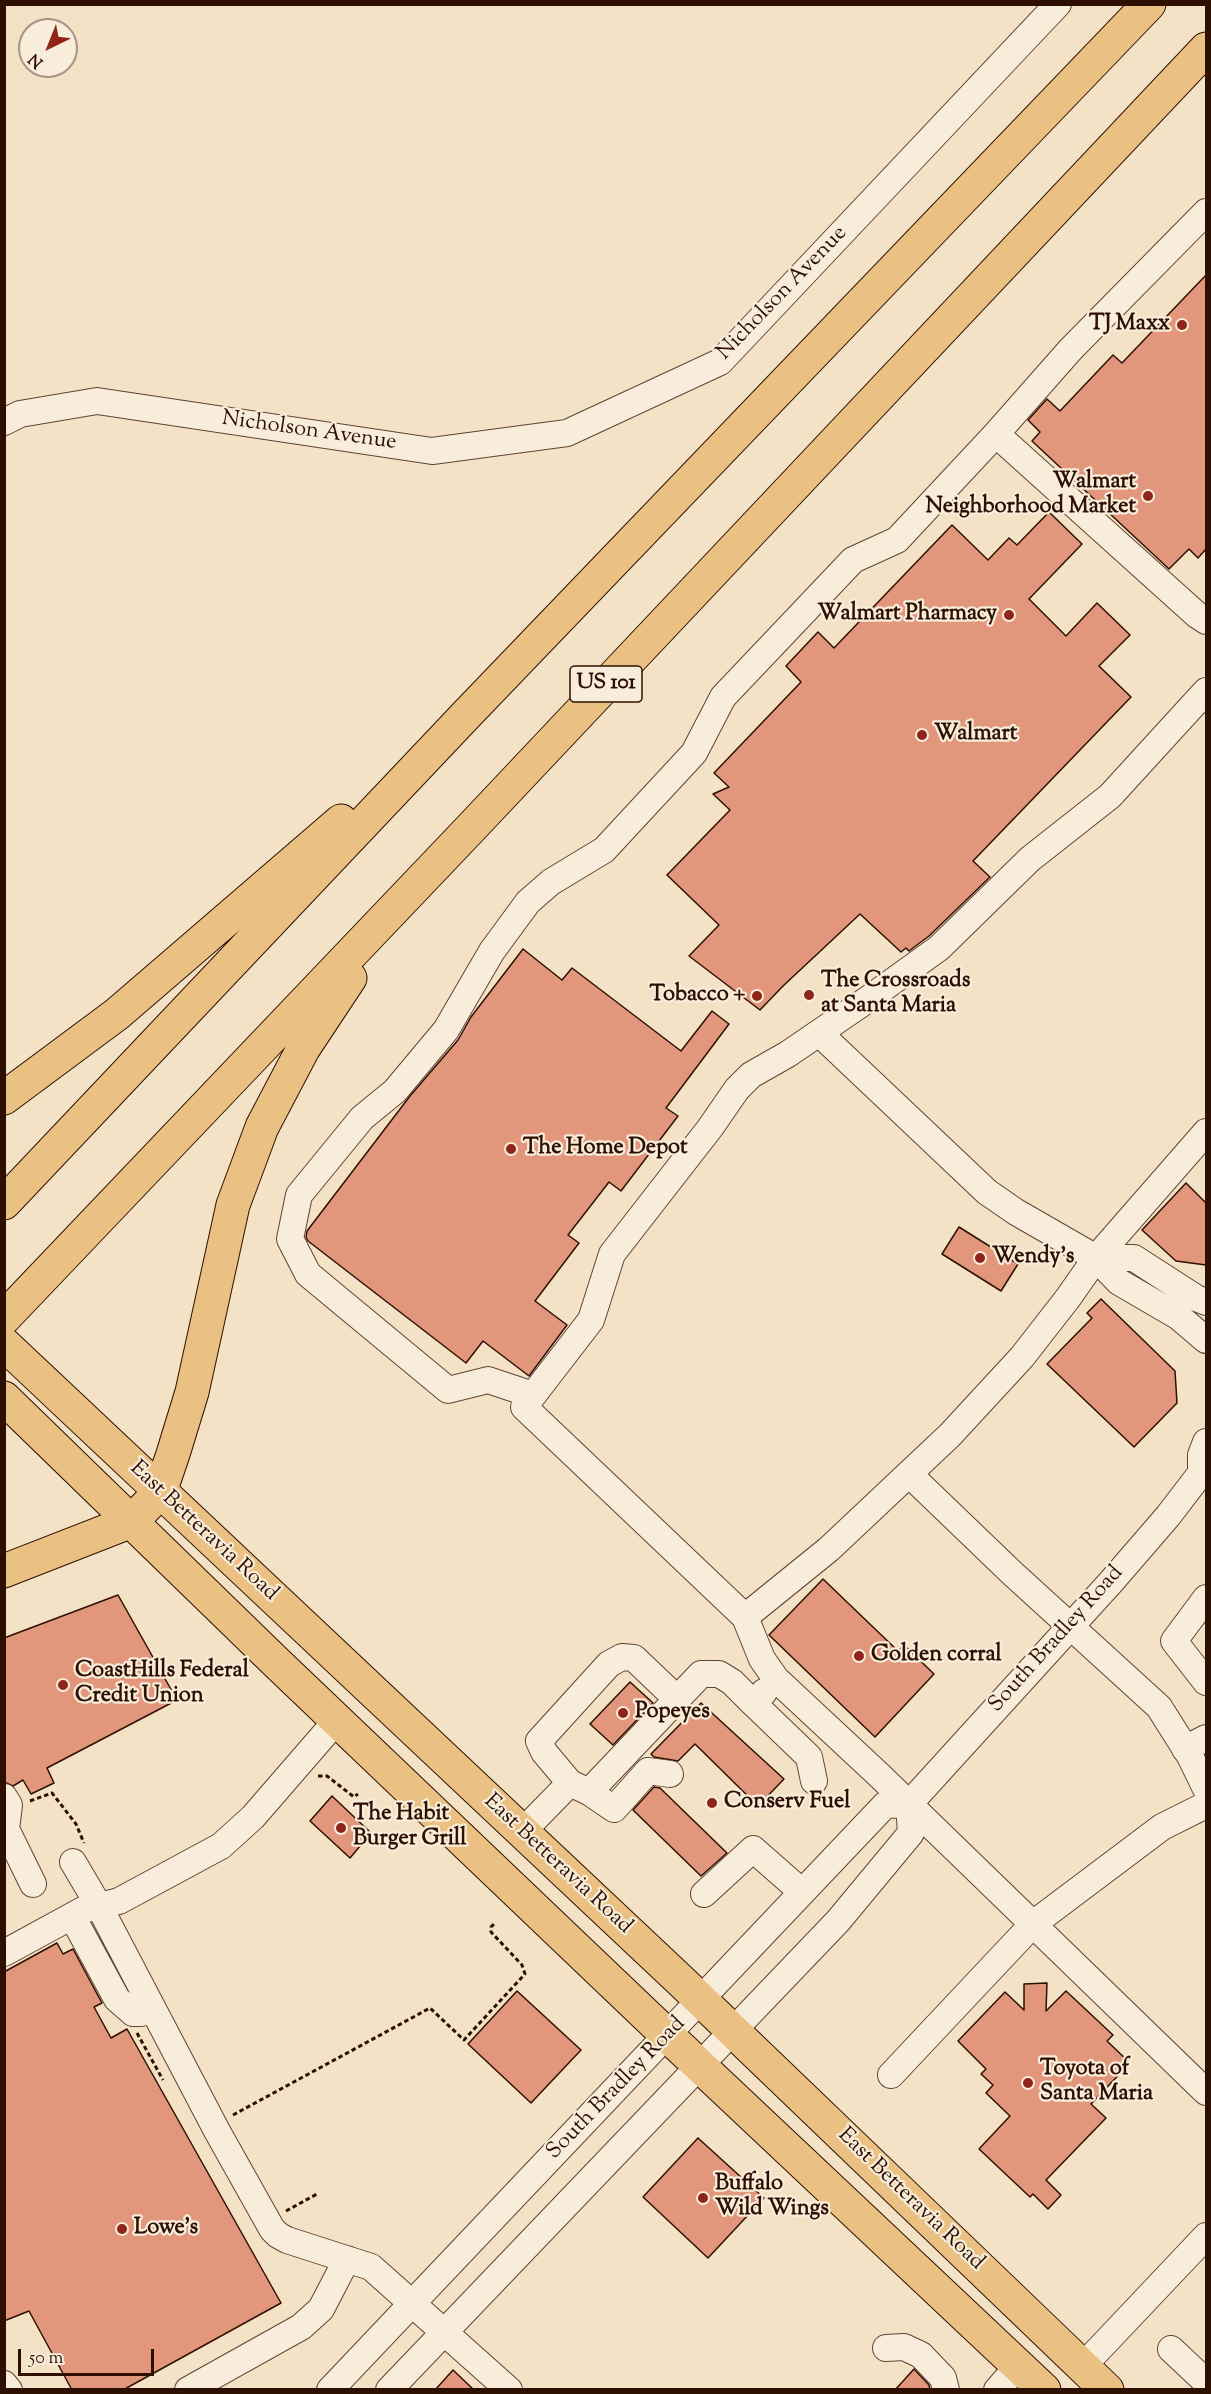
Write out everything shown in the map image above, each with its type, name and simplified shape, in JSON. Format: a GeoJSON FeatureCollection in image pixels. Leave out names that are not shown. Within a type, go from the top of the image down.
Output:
{"type":"FeatureCollection","features":[{"type":"Feature","properties":{"kind":"highway"},"geometry":{"type":"LineString","coordinates":[[4,1203],[466,715],[1149,4]]}},
{"type":"Feature","properties":{"kind":"highway","name":"US 101"},"geometry":{"type":"LineString","coordinates":[[4,1318],[469,830],[1206,49]]}},
{"type":"Feature","properties":{"kind":"highway"},"geometry":{"type":"LineString","coordinates":[[4,1098],[117,1014],[466,715]]}},
{"type":"Feature","properties":{"kind":"highway"},"geometry":{"type":"LineString","coordinates":[[4,1571],[132,1521],[160,1492],[192,1392],[233,1205],[262,1127],[303,1049],[365,955],[469,830]]}},
{"type":"Feature","properties":{"kind":"highway","name":"East Betteravia Road"},"geometry":{"type":"LineString","coordinates":[[4,1344],[734,2032],[1107,2390]]}},
{"type":"Feature","properties":{"kind":"highway","name":"East Betteravia Road"},"geometry":{"type":"LineString","coordinates":[[4,1398],[668,2036],[1044,2390]]}},
{"type":"Feature","properties":{"kind":"street","name":"Nicholson Avenue"},"geometry":{"type":"LineString","coordinates":[[4,422],[20,414],[97,401],[432,450],[567,433],[720,362],[1058,4]]}},
{"type":"Feature","properties":{"kind":"street"},"geometry":{"type":"LineString","coordinates":[[533,1395],[488,1380],[447,1390],[308,1274],[290,1239],[299,1195],[362,1118],[395,1091],[446,1030],[492,951],[528,902],[550,882],[604,850],[694,753],[723,697],[853,560],[897,540],[1071,349],[1206,212]]}},
{"type":"Feature","properties":{"kind":"street"},"geometry":{"type":"LineString","coordinates":[[996,434],[1188,608],[1206,621]]}},
{"type":"Feature","properties":{"kind":"street"},"geometry":{"type":"LineString","coordinates":[[1206,691],[1110,796],[1030,859],[939,948],[819,1033],[751,1076],[737,1089],[710,1128],[612,1254],[591,1320],[524,1407],[745,1617],[762,1659],[776,1678],[1206,2092]]}},
{"type":"Feature","properties":{"kind":"street"},"geometry":{"type":"LineString","coordinates":[[819,1033],[987,1192],[1016,1212],[1096,1258],[1119,1282],[1179,1317],[1206,1340]]}},
{"type":"Feature","properties":{"kind":"street"},"geometry":{"type":"LineString","coordinates":[[745,1617],[828,1549],[950,1435],[1022,1357],[1096,1258],[1206,1132]]}},
{"type":"Feature","properties":{"kind":"street"},"geometry":{"type":"LineString","coordinates":[[1096,1258],[1134,1258],[1196,1298],[1206,1302]]}},
{"type":"Feature","properties":{"kind":"street","name":"South Bradley Road"},"geometry":{"type":"LineString","coordinates":[[330,2390],[885,1805],[909,1804],[1072,1625],[1203,1472],[1201,1455],[1206,1442]]}},
{"type":"Feature","properties":{"kind":"street"},"geometry":{"type":"LineString","coordinates":[[909,1474],[1196,1743],[1206,1789]]}},
{"type":"Feature","properties":{"kind":"street"},"geometry":{"type":"LineString","coordinates":[[1206,1598],[1174,1641],[1206,1682]]}},
{"type":"Feature","properties":{"kind":"street"},"geometry":{"type":"LineString","coordinates":[[670,1774],[648,1771],[614,1809],[580,1788],[544,1752],[539,1741],[609,1664],[622,1657],[634,1659],[677,1699]]}},
{"type":"Feature","properties":{"kind":"street"},"geometry":{"type":"LineString","coordinates":[[522,1832],[580,1788],[701,1674],[719,1674],[732,1682],[808,1757],[814,1781]]}},
{"type":"Feature","properties":{"kind":"street"},"geometry":{"type":"LineString","coordinates":[[754,1704],[776,1678]]}},
{"type":"Feature","properties":{"kind":"street"},"geometry":{"type":"LineString","coordinates":[[4,1953],[83,1910],[119,1901],[221,1846],[252,1817],[337,1720]]}},
{"type":"Feature","properties":{"kind":"street"},"geometry":{"type":"LineString","coordinates":[[7,1801],[6,1829],[33,1884]]}},
{"type":"Feature","properties":{"kind":"street","name":"South Bradley Road"},"geometry":{"type":"LineString","coordinates":[[389,2390],[838,1921],[911,1833],[909,1804]]}},
{"type":"Feature","properties":{"kind":"street"},"geometry":{"type":"LineString","coordinates":[[891,2075],[1033,1924],[1162,1827],[1206,1805]]}},
{"type":"Feature","properties":{"kind":"street"},"geometry":{"type":"LineString","coordinates":[[704,1894],[753,1849],[802,1892]]}},
{"type":"Feature","properties":{"kind":"street"},"geometry":{"type":"LineString","coordinates":[[79,1853],[99,1906],[217,2131],[278,2235],[371,2267],[509,2390]]}},
{"type":"Feature","properties":{"kind":"street"},"geometry":{"type":"LineString","coordinates":[[72,1916],[117,1999],[133,2013],[141,2013],[152,2007]]}},
{"type":"Feature","properties":{"kind":"street"},"geometry":{"type":"LineString","coordinates":[[1083,2366],[1206,2236]]}},
{"type":"Feature","properties":{"kind":"street"},"geometry":{"type":"LineString","coordinates":[[188,2390],[301,2327],[321,2309],[347,2259]]}},
{"type":"Feature","properties":{"kind":"street"},"geometry":{"type":"LineString","coordinates":[[886,2348],[904,2347],[921,2355],[943,2378],[946,2390]]}},
{"type":"Feature","properties":{"kind":"street"},"geometry":{"type":"LineString","coordinates":[[1171,2349],[1206,2382]]}},
{"type":"Feature","properties":{"kind":"street"},"geometry":{"type":"LineString","coordinates":[[997,2390],[1018,2366]]}},
{"type":"Feature","properties":{"kind":"street"},"geometry":{"type":"LineString","coordinates":[[4,2384],[9,2390]]}},
{"type":"Feature","properties":{"kind":"path"},"geometry":{"type":"LineString","coordinates":[[313,1782],[323,1774],[349,1795],[354,1797],[358,1794]]}},
{"type":"Feature","properties":{"kind":"path"},"geometry":{"type":"LineString","coordinates":[[7,1801],[36,1800],[52,1793],[76,1824],[79,1853]]}},
{"type":"Feature","properties":{"kind":"path"},"geometry":{"type":"LineString","coordinates":[[217,2131],[229,2118],[430,2008],[464,2040],[525,1974],[522,1965],[491,1932],[491,1927],[495,1923]]}},
{"type":"Feature","properties":{"kind":"building","name":"Walmart Neighborhood Market"},"geometry":{"type":"Polygon","coordinates":[[[1206,275],[1206,549],[1198,558],[1189,549],[1169,569],[1032,441],[1040,432],[1028,420],[1047,399],[1060,411],[1113,355],[1122,363],[1206,275]]]}},
{"type":"Feature","properties":{"kind":"building","name":"Walmart"},"geometry":{"type":"Polygon","coordinates":[[[1049,512],[1082,544],[1029,599],[1066,636],[1097,603],[1130,635],[1099,666],[1131,697],[973,861],[990,877],[929,936],[909,951],[906,948],[901,952],[860,914],[760,1010],[689,956],[719,925],[667,875],[730,810],[713,794],[729,787],[714,773],[801,682],[786,666],[818,632],[834,648],[952,525],[988,560],[1009,538],[1017,545],[1049,512]]]}},
{"type":"Feature","properties":{"kind":"building","name":"The Home Depot"},"geometry":{"type":"Polygon","coordinates":[[[523,949],[562,980],[572,968],[681,1051],[712,1011],[729,1024],[666,1108],[678,1116],[621,1191],[609,1182],[568,1235],[579,1243],[535,1301],[567,1325],[529,1376],[483,1341],[466,1363],[308,1241],[306,1237],[307,1231],[410,1096],[458,1040],[471,1017],[523,949]]]}},
{"type":"Feature","properties":{"kind":"building"},"geometry":{"type":"Polygon","coordinates":[[[1186,1183],[1206,1203],[1206,1265],[1176,1261],[1142,1230],[1186,1183]]]}},
{"type":"Feature","properties":{"kind":"building"},"geometry":{"type":"Polygon","coordinates":[[[959,1227],[1018,1264],[1001,1291],[942,1254],[959,1227]]]}},
{"type":"Feature","properties":{"kind":"building"},"geometry":{"type":"Polygon","coordinates":[[[1101,1299],[1175,1371],[1177,1403],[1134,1447],[1047,1364],[1092,1318],[1087,1313],[1101,1299]]]}},
{"type":"Feature","properties":{"kind":"building"},"geometry":{"type":"Polygon","coordinates":[[[823,1579],[898,1651],[904,1645],[934,1674],[875,1737],[769,1635],[823,1579]]]}},
{"type":"Feature","properties":{"kind":"building"},"geometry":{"type":"Polygon","coordinates":[[[118,1595],[177,1700],[47,1768],[54,1783],[31,1794],[23,1780],[13,1786],[4,1782],[4,1638],[118,1595]]]}},
{"type":"Feature","properties":{"kind":"building"},"geometry":{"type":"Polygon","coordinates":[[[630,1682],[653,1703],[613,1745],[590,1724],[630,1682]]]}},
{"type":"Feature","properties":{"kind":"building"},"geometry":{"type":"Polygon","coordinates":[[[701,1703],[784,1779],[758,1806],[695,1744],[678,1761],[654,1757],[651,1754],[701,1703]]]}},
{"type":"Feature","properties":{"kind":"building"},"geometry":{"type":"Polygon","coordinates":[[[654,1787],[660,1788],[727,1853],[701,1876],[633,1810],[654,1787]]]}},
{"type":"Feature","properties":{"kind":"building"},"geometry":{"type":"Polygon","coordinates":[[[332,1796],[371,1833],[350,1858],[310,1821],[332,1796]]]}},
{"type":"Feature","properties":{"kind":"building","name":"Lowe's"},"geometry":{"type":"Polygon","coordinates":[[[57,1943],[63,1954],[73,1949],[102,2003],[94,2007],[111,2038],[127,2029],[281,2303],[123,2390],[72,2390],[29,2311],[4,2321],[4,1972],[57,1943]]]}},
{"type":"Feature","properties":{"kind":"building"},"geometry":{"type":"Polygon","coordinates":[[[1047,1983],[1046,2011],[1066,1991],[1113,2035],[1107,2041],[1130,2063],[1091,2104],[1106,2118],[1046,2180],[1061,2195],[1048,2209],[1033,2194],[1030,2197],[979,2149],[1010,2116],[986,2093],[993,2085],[981,2074],[986,2069],[958,2041],[1005,1992],[1024,2010],[1024,1984],[1047,1983]]]}},
{"type":"Feature","properties":{"kind":"building"},"geometry":{"type":"Polygon","coordinates":[[[517,1991],[581,2050],[531,2103],[468,2044],[517,1991]]]}},
{"type":"Feature","properties":{"kind":"building","name":"Buffalo Wild Wings"},"geometry":{"type":"Polygon","coordinates":[[[698,2138],[764,2198],[708,2258],[643,2197],[698,2138]]]}},
{"type":"Feature","properties":{"kind":"building"},"geometry":{"type":"Polygon","coordinates":[[[914,2369],[929,2385],[930,2390],[895,2390],[914,2369]]]}},
{"type":"Feature","properties":{"kind":"building"},"geometry":{"type":"Polygon","coordinates":[[[453,2370],[474,2390],[435,2390],[453,2370]]]}},
{"type":"Feature","properties":{"kind":"place","name":"TJ Maxx"},"geometry":{"type":"Point","coordinates":[1182,325]}},
{"type":"Feature","properties":{"kind":"place","name":"Walmart Neighborhood Market"},"geometry":{"type":"Point","coordinates":[1148,496]}},
{"type":"Feature","properties":{"kind":"place","name":"Walmart Pharmacy"},"geometry":{"type":"Point","coordinates":[1009,615]}},
{"type":"Feature","properties":{"kind":"place","name":"Walmart"},"geometry":{"type":"Point","coordinates":[922,735]}},
{"type":"Feature","properties":{"kind":"place","name":"The Crossroads at Santa Maria"},"geometry":{"type":"Point","coordinates":[809,995]}},
{"type":"Feature","properties":{"kind":"place","name":"Tobacco +"},"geometry":{"type":"Point","coordinates":[757,996]}},
{"type":"Feature","properties":{"kind":"place","name":"The Home Depot"},"geometry":{"type":"Point","coordinates":[511,1149]}},
{"type":"Feature","properties":{"kind":"place","name":"Wendy's"},"geometry":{"type":"Point","coordinates":[980,1258]}},
{"type":"Feature","properties":{"kind":"place","name":"Golden corral"},"geometry":{"type":"Point","coordinates":[859,1656]}},
{"type":"Feature","properties":{"kind":"place","name":"CoastHills Federal Credit Union"},"geometry":{"type":"Point","coordinates":[63,1685]}},
{"type":"Feature","properties":{"kind":"place","name":"Popeyes"},"geometry":{"type":"Point","coordinates":[623,1713]}},
{"type":"Feature","properties":{"kind":"place","name":"Conserv Fuel"},"geometry":{"type":"Point","coordinates":[712,1803]}},
{"type":"Feature","properties":{"kind":"place","name":"The Habit Burger Grill"},"geometry":{"type":"Point","coordinates":[341,1828]}},
{"type":"Feature","properties":{"kind":"place","name":"Toyota of Santa Maria"},"geometry":{"type":"Point","coordinates":[1028,2083]}},
{"type":"Feature","properties":{"kind":"place","name":"Buffalo Wild Wings"},"geometry":{"type":"Point","coordinates":[703,2198]}},
{"type":"Feature","properties":{"kind":"place","name":"Lowe's"},"geometry":{"type":"Point","coordinates":[122,2229]}}]}
